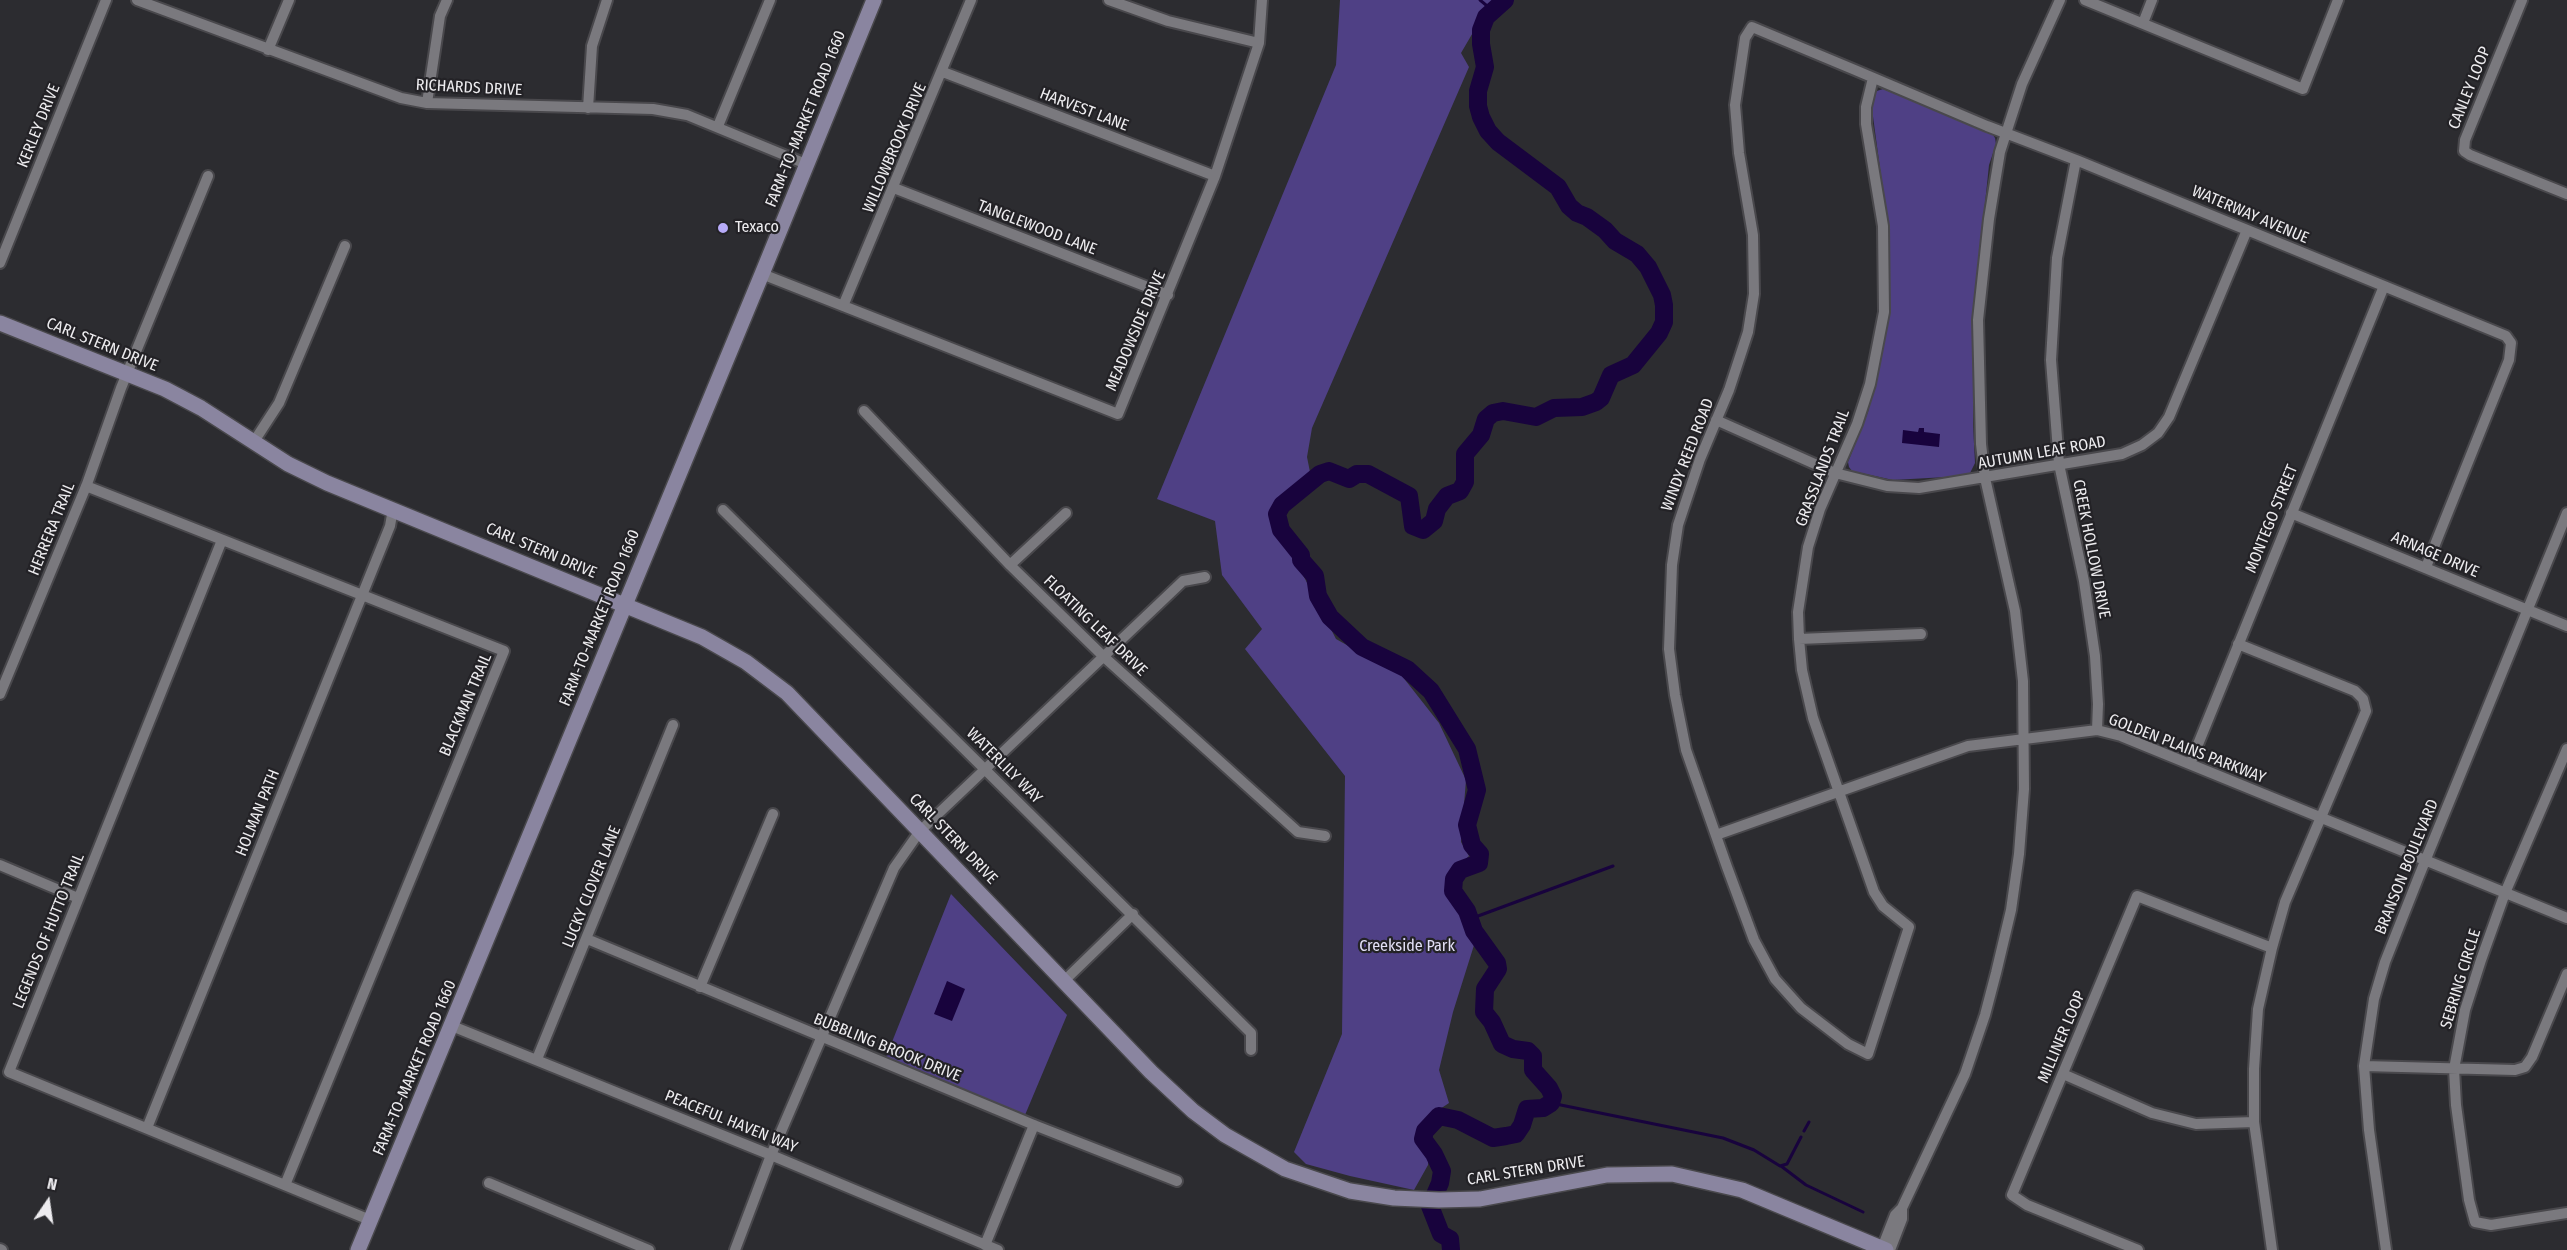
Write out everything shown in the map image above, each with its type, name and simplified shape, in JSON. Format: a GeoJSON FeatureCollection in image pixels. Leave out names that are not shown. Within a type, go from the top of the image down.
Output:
{"type":"FeatureCollection","features":[{"type":"Feature","properties":{"kind":"street","name":"KERLEY DRIVE"},"geometry":{"type":"LineString","coordinates":[[0,263],[106,0]]}},
{"type":"Feature","properties":{"kind":"street","name":"RICHARDS DRIVE"},"geometry":{"type":"LineString","coordinates":[[137,0],[375,90],[428,103],[653,109],[687,115],[718,126],[806,164]]}},
{"type":"Feature","properties":{"kind":"street"},"geometry":{"type":"LineString","coordinates":[[268,50],[289,0]]}},
{"type":"Feature","properties":{"kind":"street"},"geometry":{"type":"LineString","coordinates":[[428,103],[440,16],[447,0]]}},
{"type":"Feature","properties":{"kind":"street"},"geometry":{"type":"LineString","coordinates":[[588,108],[592,46],[607,0]]}},
{"type":"Feature","properties":{"kind":"street"},"geometry":{"type":"LineString","coordinates":[[718,126],[770,0]]}},
{"type":"Feature","properties":{"kind":"street","name":"FARM-TO-MARKET ROAD 1660"},"geometry":{"type":"LineString","coordinates":[[358,1250],[874,0]]}},
{"type":"Feature","properties":{"kind":"street","name":"WILLOWBROOK DRIVE"},"geometry":{"type":"LineString","coordinates":[[843,306],[943,72],[971,0]]}},
{"type":"Feature","properties":{"kind":"street"},"geometry":{"type":"LineString","coordinates":[[1110,0],[1168,21],[1259,43]]}},
{"type":"Feature","properties":{"kind":"street","name":"MEADOWSIDE DRIVE"},"geometry":{"type":"LineString","coordinates":[[762,274],[1118,414],[1215,176],[1259,43],[1262,0]]}},
{"type":"Feature","properties":{"kind":"street"},"geometry":{"type":"LineString","coordinates":[[1886,1249],[1895,1215],[1902,1208],[1965,1074],[1991,994],[2011,910],[2019,854],[2024,789],[2023,681],[2015,611],[1985,478],[1981,444],[1978,320],[1989,219],[2000,152],[2022,84],[2060,0]]}},
{"type":"Feature","properties":{"kind":"street"},"geometry":{"type":"LineString","coordinates":[[2085,0],[2303,89],[2338,0]]}},
{"type":"Feature","properties":{"kind":"street"},"geometry":{"type":"LineString","coordinates":[[2143,23],[2152,0]]}},
{"type":"Feature","properties":{"kind":"street","name":"CANLEY LOOP"},"geometry":{"type":"LineString","coordinates":[[2522,0],[2465,140],[2464,151],[2567,194]]}},
{"type":"Feature","properties":{"kind":"street","name":"WATERWAY AVENUE"},"geometry":{"type":"LineString","coordinates":[[1752,27],[1988,126],[2007,131],[2506,336],[2511,343],[2509,360],[2426,567]]}},
{"type":"Feature","properties":{"kind":"street","name":"WINDY REED ROAD"},"geometry":{"type":"LineString","coordinates":[[1752,27],[1745,38],[1735,105],[1738,153],[1753,235],[1754,294],[1748,332],[1729,390],[1687,492],[1678,525],[1672,565],[1669,618],[1669,649],[1674,695],[1686,750],[1716,835],[1754,940],[1775,979],[1801,1008],[1848,1044],[1868,1054]]}},
{"type":"Feature","properties":{"kind":"street","name":"HARVEST LANE"},"geometry":{"type":"LineString","coordinates":[[943,72],[1215,176]]}},
{"type":"Feature","properties":{"kind":"street","name":"GRASSLANDS TRAIL"},"geometry":{"type":"LineString","coordinates":[[1868,1054],[1909,927],[1883,906],[1874,892],[1813,718],[1802,670],[1798,612],[1806,557],[1820,509],[1857,424],[1870,384],[1884,312],[1883,226],[1866,124],[1866,107],[1873,78]]}},
{"type":"Feature","properties":{"kind":"street","name":"CREEK HOLLOW DRIVE"},"geometry":{"type":"LineString","coordinates":[[2076,160],[2057,258],[2051,360],[2059,464],[2084,580],[2095,656],[2097,730]]}},
{"type":"Feature","properties":{"kind":"street","name":"HERRERA TRAIL"},"geometry":{"type":"LineString","coordinates":[[0,694],[86,486],[126,374],[208,176]]}},
{"type":"Feature","properties":{"kind":"street","name":"TANGLEWOOD LANE"},"geometry":{"type":"LineString","coordinates":[[894,189],[1168,295]]}},
{"type":"Feature","properties":{"kind":"street","name":"AUTUMN LEAF ROAD"},"geometry":{"type":"LineString","coordinates":[[1716,420],[1835,473],[1870,483],[1919,488],[2122,454],[2142,445],[2158,433],[2169,417],[2247,230]]}},
{"type":"Feature","properties":{"kind":"street"},"geometry":{"type":"LineString","coordinates":[[254,443],[279,403],[345,246]]}},
{"type":"Feature","properties":{"kind":"street","name":"MONTEGO STREET"},"geometry":{"type":"LineString","coordinates":[[2190,764],[2384,286]]}},
{"type":"Feature","properties":{"kind":"street","name":"CARL STERN DRIVE"},"geometry":{"type":"LineString","coordinates":[[0,323],[165,389],[201,408],[288,464],[327,483],[702,636],[746,662],[787,693],[1151,1072],[1193,1111],[1225,1135],[1285,1169],[1350,1191],[1394,1198],[1480,1198],[1607,1175],[1672,1174],[1742,1190],[1886,1249]]}},
{"type":"Feature","properties":{"kind":"street","name":"FLOATING LEAF DRIVE"},"geometry":{"type":"LineString","coordinates":[[864,411],[1010,565],[1103,656],[1298,831],[1325,836]]}},
{"type":"Feature","properties":{"kind":"street","name":"BLACKMAN TRAIL"},"geometry":{"type":"LineString","coordinates":[[86,486],[361,597],[504,651],[285,1185]]}},
{"type":"Feature","properties":{"kind":"street","name":"HOLMAN PATH"},"geometry":{"type":"LineString","coordinates":[[147,1128],[390,526],[393,509]]}},
{"type":"Feature","properties":{"kind":"street","name":"WATERLILY WAY"},"geometry":{"type":"LineString","coordinates":[[723,510],[1251,1033],[1251,1050]]}},
{"type":"Feature","properties":{"kind":"street"},"geometry":{"type":"LineString","coordinates":[[1010,565],[1066,513]]}},
{"type":"Feature","properties":{"kind":"street","name":"ARNAGE DRIVE"},"geometry":{"type":"LineString","coordinates":[[2291,513],[2567,626]]}},
{"type":"Feature","properties":{"kind":"street","name":"BRANSON BOULEVARD"},"geometry":{"type":"LineString","coordinates":[[2386,1250],[2369,1130],[2364,1066],[2374,999],[2385,962],[2567,513]]}},
{"type":"Feature","properties":{"kind":"street","name":"LEGENDS OF HUTTO TRAIL"},"geometry":{"type":"LineString","coordinates":[[222,540],[9,1072],[370,1220]]}},
{"type":"Feature","properties":{"kind":"street"},"geometry":{"type":"LineString","coordinates":[[735,1250],[771,1155],[894,868],[920,831],[1183,581],[1205,577]]}},
{"type":"Feature","properties":{"kind":"street"},"geometry":{"type":"LineString","coordinates":[[1799,639],[1921,634]]}},
{"type":"Feature","properties":{"kind":"street"},"geometry":{"type":"LineString","coordinates":[[2238,644],[2355,691],[2363,699],[2366,711],[2285,902],[2258,1008],[2254,1070],[2254,1122],[2272,1250]]}},
{"type":"Feature","properties":{"kind":"street","name":"LUCKY CLOVER LANE"},"geometry":{"type":"LineString","coordinates":[[537,1059],[673,726]]}},
{"type":"Feature","properties":{"kind":"street","name":"GOLDEN PLAINS PARKWAY"},"geometry":{"type":"LineString","coordinates":[[1716,835],[1968,746],[2097,730],[2121,736],[2567,918]]}},
{"type":"Feature","properties":{"kind":"street","name":"SEBRING CIRCLE"},"geometry":{"type":"LineString","coordinates":[[2567,748],[2563,771],[2505,893],[2465,1010],[2454,1069],[2456,1105],[2469,1200],[2475,1222],[2491,1225],[2567,1213]]}},
{"type":"Feature","properties":{"kind":"street"},"geometry":{"type":"LineString","coordinates":[[700,987],[773,814]]}},
{"type":"Feature","properties":{"kind":"street"},"geometry":{"type":"LineString","coordinates":[[0,865],[78,898]]}},
{"type":"Feature","properties":{"kind":"street","name":"MILLINER LOOP"},"geometry":{"type":"LineString","coordinates":[[2138,1250],[2027,1205],[2012,1196],[2137,896],[2272,948]]}},
{"type":"Feature","properties":{"kind":"street"},"geometry":{"type":"LineString","coordinates":[[1064,981],[1133,914]]}},
{"type":"Feature","properties":{"kind":"street","name":"BUBBLING BROOK DRIVE"},"geometry":{"type":"LineString","coordinates":[[587,939],[1034,1125],[1177,1181]]}},
{"type":"Feature","properties":{"kind":"street"},"geometry":{"type":"LineString","coordinates":[[2364,1066],[2515,1070],[2525,1067],[2532,1057],[2567,974]]}},
{"type":"Feature","properties":{"kind":"street","name":"PEACEFUL HAVEN WAY"},"geometry":{"type":"LineString","coordinates":[[452,1026],[998,1250]]}},
{"type":"Feature","properties":{"kind":"street"},"geometry":{"type":"LineString","coordinates":[[2063,1074],[2152,1113],[2174,1119],[2196,1124],[2254,1122]]}},
{"type":"Feature","properties":{"kind":"street"},"geometry":{"type":"LineString","coordinates":[[985,1245],[1034,1125]]}},
{"type":"Feature","properties":{"kind":"street"},"geometry":{"type":"LineString","coordinates":[[489,1183],[649,1250]]}},
{"type":"Feature","properties":{"kind":"green space","name":"Creekside Park"},"geometry":{"type":"Polygon","coordinates":[[[1340,0],[1492,0],[1461,53],[1469,67],[1312,428],[1307,457],[1310,472],[1271,513],[1336,639],[1402,676],[1439,723],[1466,780],[1461,842],[1469,856],[1447,876],[1449,897],[1461,913],[1475,942],[1453,1012],[1439,1070],[1449,1103],[1431,1115],[1418,1136],[1429,1155],[1428,1165],[1414,1190],[1306,1164],[1294,1152],[1342,1034],[1345,776],[1245,649],[1262,629],[1222,575],[1215,521],[1157,499],[1336,65],[1340,0]]]}},
{"type":"Feature","properties":{"kind":"green space"},"geometry":{"type":"Polygon","coordinates":[[[1883,89],[1991,132],[1995,138],[1996,144],[1989,165],[1975,300],[1973,424],[1975,463],[1970,473],[1964,476],[1893,480],[1852,471],[1849,467],[1848,462],[1868,412],[1888,322],[1890,243],[1872,109],[1873,97],[1877,91],[1883,89]]]}},
{"type":"Feature","properties":{"kind":"green space"},"geometry":{"type":"Polygon","coordinates":[[[951,894],[1067,1015],[1025,1115],[886,1057],[951,894]]]}},
{"type":"Feature","properties":{"kind":"shaded area"},"geometry":{"type":"Polygon","coordinates":[[[1919,428],[1924,428],[1924,432],[1940,434],[1939,447],[1902,443],[1903,430],[1918,432],[1919,428]]]}},
{"type":"Feature","properties":{"kind":"shaded area"},"geometry":{"type":"Polygon","coordinates":[[[947,981],[965,989],[952,1021],[934,1014],[947,981]]]}},
{"type":"Feature","properties":{"kind":"waterway"},"geometry":{"type":"LineString","coordinates":[[1480,0],[1492,10]]}},
{"type":"Feature","properties":{"kind":"waterway"},"geometry":{"type":"LineString","coordinates":[[1451,1250],[1450,1239],[1441,1234],[1430,1206],[1440,1183],[1442,1171],[1434,1154],[1423,1139],[1425,1131],[1439,1116],[1458,1120],[1493,1138],[1516,1134],[1522,1125],[1527,1109],[1543,1108],[1551,1103],[1553,1096],[1533,1070],[1533,1056],[1528,1051],[1513,1049],[1502,1044],[1492,1022],[1484,1012],[1485,989],[1498,969],[1497,963],[1474,931],[1467,911],[1453,891],[1454,879],[1460,870],[1479,863],[1480,854],[1472,845],[1467,825],[1477,790],[1467,749],[1431,691],[1407,669],[1362,647],[1330,617],[1318,596],[1315,576],[1281,530],[1277,514],[1282,505],[1320,474],[1329,471],[1349,479],[1357,474],[1368,474],[1409,496],[1413,526],[1423,530],[1434,521],[1437,509],[1447,496],[1460,491],[1465,482],[1465,454],[1481,435],[1486,419],[1493,413],[1503,411],[1536,417],[1554,408],[1582,407],[1596,402],[1601,398],[1611,375],[1633,365],[1659,333],[1664,322],[1662,295],[1648,267],[1637,254],[1615,241],[1605,230],[1569,206],[1558,187],[1498,142],[1488,131],[1481,117],[1478,91],[1485,67],[1481,30],[1486,17],[1505,0]]}},
{"type":"Feature","properties":{"kind":"waterway"},"geometry":{"type":"LineString","coordinates":[[1470,919],[1613,866]]}},
{"type":"Feature","properties":{"kind":"waterway"},"geometry":{"type":"LineString","coordinates":[[1551,1103],[1723,1138],[1754,1150],[1780,1166],[1787,1164],[1801,1137]]}},
{"type":"Feature","properties":{"kind":"waterway"},"geometry":{"type":"LineString","coordinates":[[1804,1131],[1809,1122]]}},
{"type":"Feature","properties":{"kind":"waterway"},"geometry":{"type":"LineString","coordinates":[[1781,1166],[1806,1185],[1863,1212]]}},
{"type":"Feature","properties":{"kind":"place","name":"Texaco"},"geometry":{"type":"Point","coordinates":[723,228]}}]}
